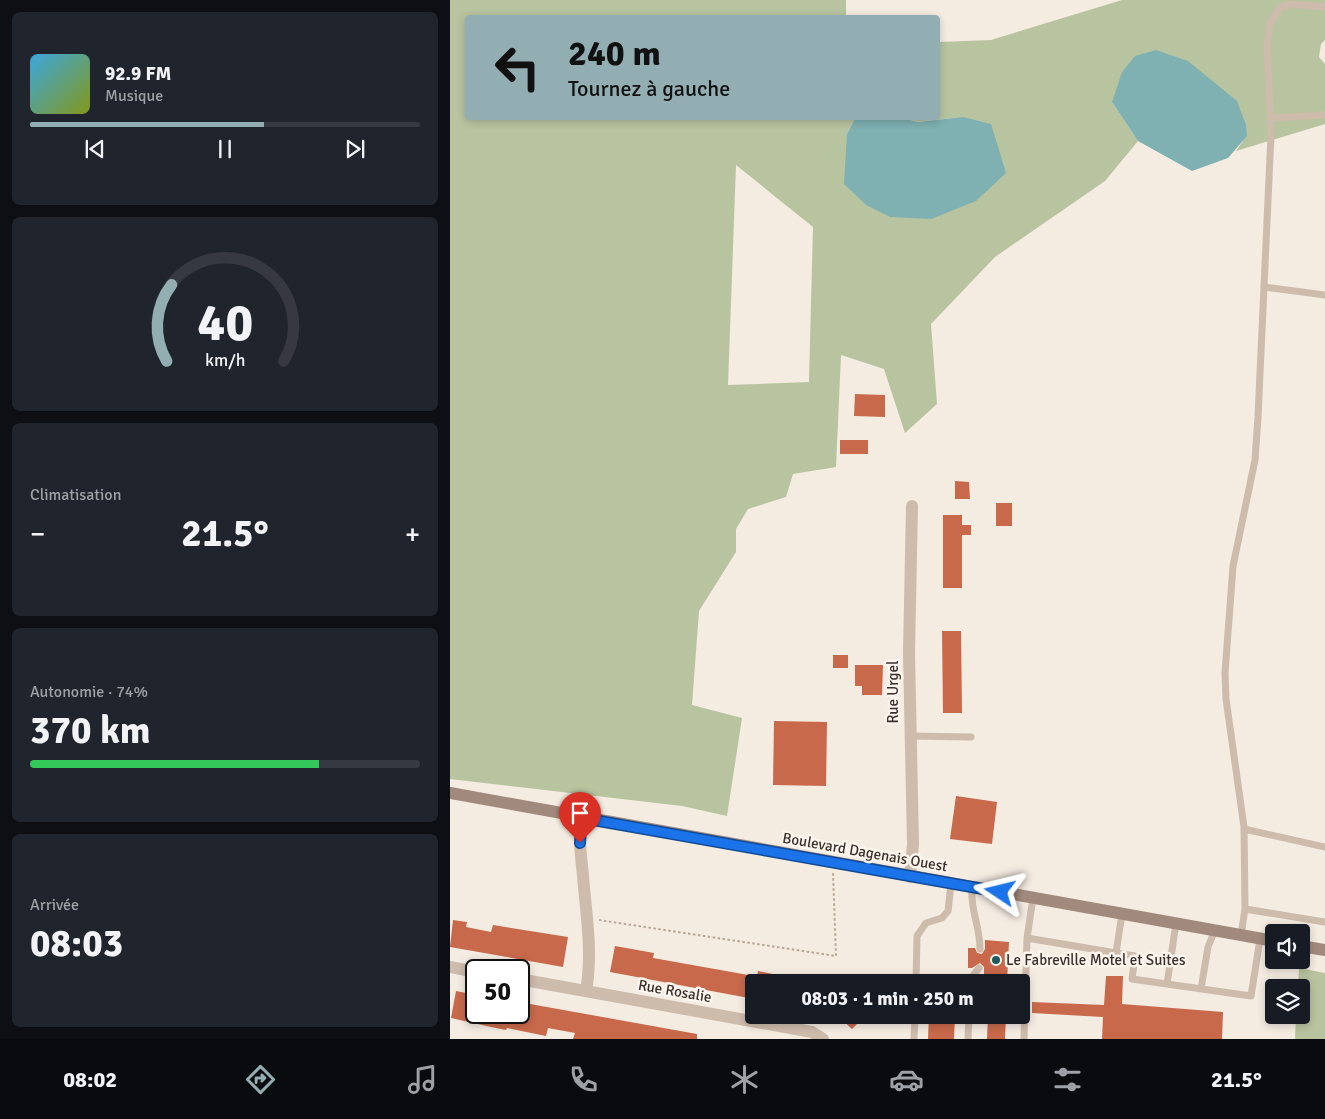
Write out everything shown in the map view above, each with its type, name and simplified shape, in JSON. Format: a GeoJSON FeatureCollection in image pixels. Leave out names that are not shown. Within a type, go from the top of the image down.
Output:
{"type":"FeatureCollection","features":[{"type":"Feature","properties":{"kind":"main road","name":"Boulevard Dagenais Ouest"},"geometry":{"type":"LineString","coordinates":[[450,794],[1265,939]]}},
{"type":"Feature","properties":{"kind":"main road"},"geometry":{"type":"LineString","coordinates":[[1310,948],[1325,950]]}},
{"type":"Feature","properties":{"kind":"street","name":"Rue Urgel"},"geometry":{"type":"LineString","coordinates":[[910,877],[913,844],[910,736],[912,506]]}},
{"type":"Feature","properties":{"kind":"street"},"geometry":{"type":"LineString","coordinates":[[582,818],[580,843],[590,962],[586,991]]}},
{"type":"Feature","properties":{"kind":"street"},"geometry":{"type":"LineString","coordinates":[[450,967],[465,970]]}},
{"type":"Feature","properties":{"kind":"street","name":"Rue Rosalie"},"geometry":{"type":"LineString","coordinates":[[530,981],[812,1032],[823,1039]]}},
{"type":"Feature","properties":{"kind":"lane"},"geometry":{"type":"LineString","coordinates":[[1241,935],[1245,909],[1244,829],[1226,699],[1225,663],[1233,566],[1252,476],[1256,442],[1269,209],[1270,118],[1266,54],[1268,30],[1273,16],[1281,7],[1287,4],[1325,7]]}},
{"type":"Feature","properties":{"kind":"lane"},"geometry":{"type":"LineString","coordinates":[[1270,118],[1325,115]]}},
{"type":"Feature","properties":{"kind":"lane"},"geometry":{"type":"LineString","coordinates":[[1264,287],[1325,295]]}},
{"type":"Feature","properties":{"kind":"lane"},"geometry":{"type":"LineString","coordinates":[[910,736],[972,737]]}},
{"type":"Feature","properties":{"kind":"lane"},"geometry":{"type":"LineString","coordinates":[[1244,829],[1325,847]]}},
{"type":"Feature","properties":{"kind":"lane"},"geometry":{"type":"LineString","coordinates":[[916,974],[917,936],[926,923],[942,918],[948,911],[951,884]]}},
{"type":"Feature","properties":{"kind":"lane"},"geometry":{"type":"LineString","coordinates":[[972,887],[971,904],[979,926],[980,948]]}},
{"type":"Feature","properties":{"kind":"lane"},"geometry":{"type":"LineString","coordinates":[[1024,1039],[1027,938],[1033,898]]}},
{"type":"Feature","properties":{"kind":"lane"},"geometry":{"type":"LineString","coordinates":[[1245,909],[1325,922]]}},
{"type":"Feature","properties":{"kind":"lane"},"geometry":{"type":"LineString","coordinates":[[1116,953],[1122,914]]}},
{"type":"Feature","properties":{"kind":"lane"},"geometry":{"type":"LineString","coordinates":[[1167,984],[1176,924]]}},
{"type":"Feature","properties":{"kind":"lane"},"geometry":{"type":"LineString","coordinates":[[1201,989],[1208,947],[1215,930]]}},
{"type":"Feature","properties":{"kind":"lane"},"geometry":{"type":"LineString","coordinates":[[1027,938],[1135,956],[1132,979],[1251,996],[1260,938]]}},
{"type":"Feature","properties":{"kind":"lane"},"geometry":{"type":"LineString","coordinates":[[974,974],[979,968]]}},
{"type":"Feature","properties":{"kind":"lane"},"geometry":{"type":"LineString","coordinates":[[914,1039],[915,1024]]}},
{"type":"Feature","properties":{"kind":"lane"},"geometry":{"type":"LineString","coordinates":[[968,1039],[969,1024]]}},
{"type":"Feature","properties":{"kind":"path"},"geometry":{"type":"LineString","coordinates":[[587,918],[836,956],[834,863]]}},
{"type":"Feature","properties":{"kind":"green space"},"geometry":{"type":"Polygon","coordinates":[[[450,0],[846,0],[846,15],[465,15],[465,120],[854,120],[847,134],[963,117],[940,120],[940,42],[991,40],[1122,0],[1325,0],[1325,40],[1321,44],[1319,57],[1325,64],[1325,124],[1236,151],[1247,135],[1112,102],[1138,141],[1105,181],[995,257],[931,324],[937,404],[905,433],[884,369],[841,355],[836,467],[793,474],[786,497],[748,509],[736,529],[736,552],[699,611],[692,705],[742,718],[727,816],[682,806],[450,779],[450,0]],[[736,165],[728,385],[809,382],[813,227],[736,165]]]}},
{"type":"Feature","properties":{"kind":"green space"},"geometry":{"type":"Polygon","coordinates":[[[910,120],[935,120],[917,122],[910,120]]]}},
{"type":"Feature","properties":{"kind":"green space"},"geometry":{"type":"Polygon","coordinates":[[[1299,969],[1325,973],[1325,1039],[1295,1039],[1296,1024],[1310,1024],[1310,979],[1298,979],[1299,969]]]}},
{"type":"Feature","properties":{"kind":"water"},"geometry":{"type":"Polygon","coordinates":[[[1156,50],[1188,61],[1237,101],[1246,125],[1247,136],[1228,158],[1192,171],[1138,141],[1112,102],[1122,72],[1135,56],[1156,50]]]}},
{"type":"Feature","properties":{"kind":"water"},"geometry":{"type":"Polygon","coordinates":[[[963,117],[991,124],[1006,173],[976,201],[931,219],[890,217],[866,205],[844,184],[847,134],[854,120],[910,120],[917,122],[963,117]]]}},
{"type":"Feature","properties":{"kind":"building"},"geometry":{"type":"Polygon","coordinates":[[[855,394],[885,395],[885,417],[854,416],[855,394]]]}},
{"type":"Feature","properties":{"kind":"building"},"geometry":{"type":"Polygon","coordinates":[[[840,440],[868,440],[868,454],[840,454],[840,440]]]}},
{"type":"Feature","properties":{"kind":"building"},"geometry":{"type":"Polygon","coordinates":[[[955,481],[969,482],[970,499],[955,499],[955,481]]]}},
{"type":"Feature","properties":{"kind":"building"},"geometry":{"type":"Polygon","coordinates":[[[996,503],[1012,503],[1012,526],[996,526],[996,503]]]}},
{"type":"Feature","properties":{"kind":"building"},"geometry":{"type":"Polygon","coordinates":[[[943,515],[962,515],[962,525],[971,525],[971,535],[962,535],[962,588],[943,588],[943,515]]]}},
{"type":"Feature","properties":{"kind":"building"},"geometry":{"type":"Polygon","coordinates":[[[942,631],[961,631],[962,713],[943,713],[942,631]]]}},
{"type":"Feature","properties":{"kind":"building"},"geometry":{"type":"Polygon","coordinates":[[[833,655],[848,655],[848,668],[833,668],[833,655]]]}},
{"type":"Feature","properties":{"kind":"building"},"geometry":{"type":"Polygon","coordinates":[[[855,665],[883,665],[882,695],[862,695],[862,686],[855,686],[855,665]]]}},
{"type":"Feature","properties":{"kind":"building"},"geometry":{"type":"Polygon","coordinates":[[[774,721],[827,722],[826,786],[773,785],[774,721]]]}},
{"type":"Feature","properties":{"kind":"building"},"geometry":{"type":"Polygon","coordinates":[[[956,796],[997,802],[992,844],[950,839],[956,796]]]}},
{"type":"Feature","properties":{"kind":"building"},"geometry":{"type":"Polygon","coordinates":[[[453,920],[467,922],[466,927],[491,932],[493,925],[568,937],[563,967],[530,961],[530,959],[518,959],[450,947],[453,920]]]}},
{"type":"Feature","properties":{"kind":"building"},"geometry":{"type":"Polygon","coordinates":[[[985,940],[1009,942],[1007,974],[984,974],[984,967],[980,963],[972,968],[968,968],[968,948],[975,948],[977,953],[982,954],[985,949],[985,940]]]}},
{"type":"Feature","properties":{"kind":"building"},"geometry":{"type":"Polygon","coordinates":[[[615,946],[654,953],[653,958],[745,974],[745,997],[610,972],[615,946]]]}},
{"type":"Feature","properties":{"kind":"building"},"geometry":{"type":"Polygon","coordinates":[[[758,971],[773,974],[757,974],[758,971]]]}},
{"type":"Feature","properties":{"kind":"building"},"geometry":{"type":"Polygon","coordinates":[[[1106,976],[1123,976],[1122,1004],[1223,1012],[1222,1039],[1102,1039],[1103,1017],[1032,1013],[1032,1002],[1104,1005],[1106,976]]]}},
{"type":"Feature","properties":{"kind":"building"},"geometry":{"type":"Polygon","coordinates":[[[456,991],[465,993],[465,1021],[451,1018],[456,991]]]}},
{"type":"Feature","properties":{"kind":"building"},"geometry":{"type":"Polygon","coordinates":[[[530,1004],[697,1034],[697,1039],[573,1039],[575,1033],[548,1028],[546,1036],[507,1028],[506,1030],[478,1024],[530,1024],[530,1004]]]}},
{"type":"Feature","properties":{"kind":"building"},"geometry":{"type":"Polygon","coordinates":[[[847,1024],[857,1024],[852,1029],[847,1024]]]}},
{"type":"Feature","properties":{"kind":"building"},"geometry":{"type":"Polygon","coordinates":[[[929,1024],[955,1024],[954,1039],[928,1039],[929,1024]]]}},
{"type":"Feature","properties":{"kind":"building"},"geometry":{"type":"Polygon","coordinates":[[[988,1024],[1006,1024],[1005,1039],[987,1039],[988,1024]]]}},
{"type":"Feature","properties":{"kind":"place","name":"Le Fabreville Motel et Suites"},"geometry":{"type":"Point","coordinates":[996,960]}},
{"type":"Feature","properties":{"kind":"route"},"geometry":{"type":"LineString","coordinates":[[580,843],[582,818],[1000,892]]}}]}
